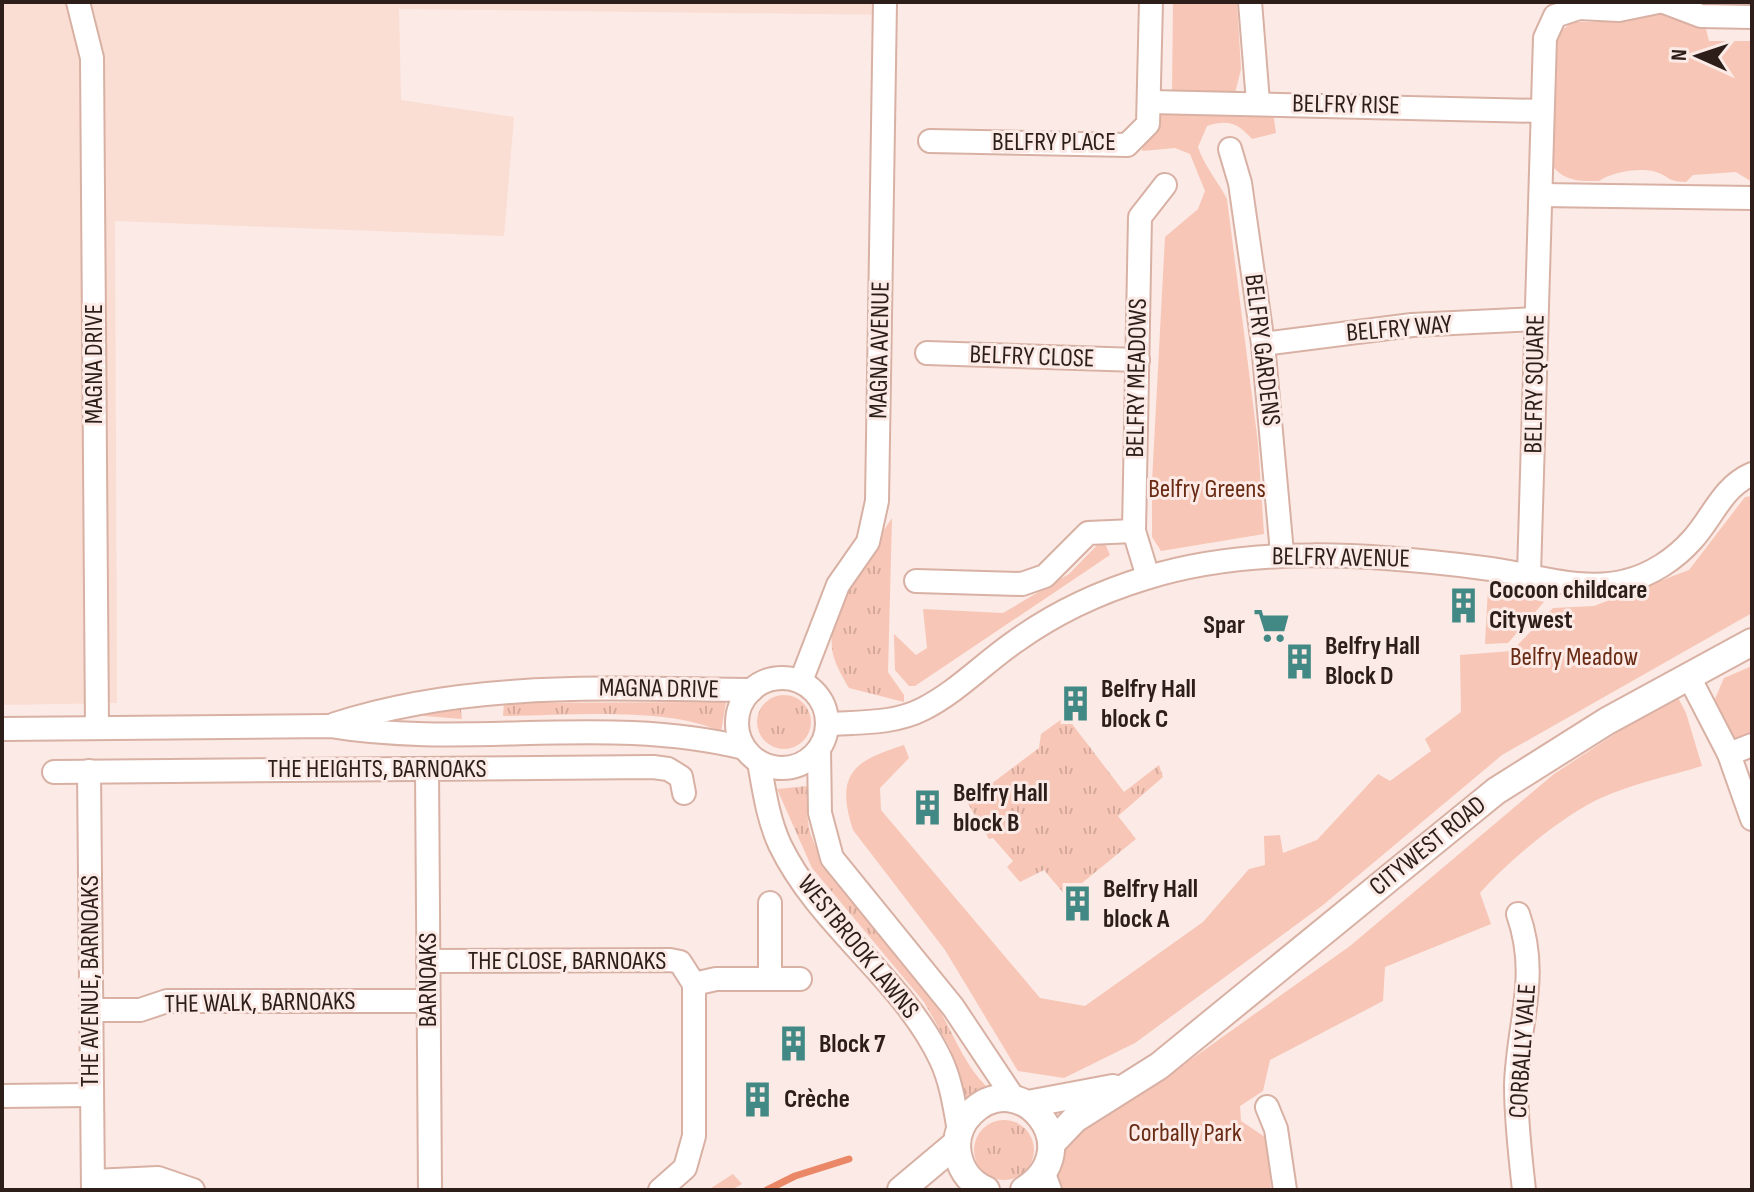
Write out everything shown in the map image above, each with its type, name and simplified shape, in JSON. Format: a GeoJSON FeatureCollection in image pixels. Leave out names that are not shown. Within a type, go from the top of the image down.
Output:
{"type":"FeatureCollection","features":[{"type":"Feature","properties":{"kind":"street","name":"MAGNA DRIVE"},"geometry":{"type":"LineString","coordinates":[[78,2],[92,58],[97,728]]}},
{"type":"Feature","properties":{"kind":"street","name":"MAGNA AVENUE"},"geometry":{"type":"LineString","coordinates":[[801,681],[838,585],[868,542],[877,501],[885,2]]}},
{"type":"Feature","properties":{"kind":"street"},"geometry":{"type":"LineString","coordinates":[[1150,102],[1151,2]]}},
{"type":"Feature","properties":{"kind":"street"},"geometry":{"type":"LineString","coordinates":[[1250,2],[1258,102]]}},
{"type":"Feature","properties":{"kind":"street","name":"BELFRY SQUARE"},"geometry":{"type":"LineString","coordinates":[[1529,574],[1545,38],[1555,16],[1579,8],[1619,10],[1658,2]]}},
{"type":"Feature","properties":{"kind":"street"},"geometry":{"type":"LineString","coordinates":[[1664,2],[1701,16],[1752,17]]}},
{"type":"Feature","properties":{"kind":"street","name":"BELFRY RISE"},"geometry":{"type":"LineString","coordinates":[[1150,102],[1258,102],[1542,111]]}},
{"type":"Feature","properties":{"kind":"street","name":"BELFRY PLACE"},"geometry":{"type":"LineString","coordinates":[[930,141],[1127,145],[1148,124],[1150,102]]}},
{"type":"Feature","properties":{"kind":"street","name":"BELFRY GARDENS"},"geometry":{"type":"LineString","coordinates":[[1230,149],[1240,183],[1263,344],[1282,553]]}},
{"type":"Feature","properties":{"kind":"street","name":"BELFRY MEADOWS"},"geometry":{"type":"LineString","coordinates":[[1148,577],[1134,531],[1140,217],[1165,185]]}},
{"type":"Feature","properties":{"kind":"street"},"geometry":{"type":"LineString","coordinates":[[1541,195],[1752,198]]}},
{"type":"Feature","properties":{"kind":"street","name":"BELFRY WAY"},"geometry":{"type":"LineString","coordinates":[[1263,344],[1412,325],[1536,319]]}},
{"type":"Feature","properties":{"kind":"street","name":"BELFRY CLOSE"},"geometry":{"type":"LineString","coordinates":[[927,353],[1138,360]]}},
{"type":"Feature","properties":{"kind":"street","name":"BELFRY AVENUE"},"geometry":{"type":"LineString","coordinates":[[828,724],[892,720],[922,709],[1017,640],[1086,600],[1148,577],[1282,553],[1412,559],[1529,574],[1584,585],[1626,581],[1661,567],[1693,540],[1738,480],[1752,474]]}},
{"type":"Feature","properties":{"kind":"street"},"geometry":{"type":"LineString","coordinates":[[916,581],[1022,584],[1045,576],[1088,533],[1134,531]]}},
{"type":"Feature","properties":{"kind":"street","name":"CITYWEST ROAD"},"geometry":{"type":"LineString","coordinates":[[1052,1143],[1075,1119],[1180,1049],[1496,791],[1688,675],[1752,642]]}},
{"type":"Feature","properties":{"kind":"street"},"geometry":{"type":"LineString","coordinates":[[1688,675],[1729,754],[1752,819]]}},
{"type":"Feature","properties":{"kind":"street"},"geometry":{"type":"LineString","coordinates":[[775,678],[801,681],[821,699],[828,724],[819,751],[797,767],[771,768],[751,755],[737,724],[738,711],[752,690],[775,678]]}},
{"type":"Feature","properties":{"kind":"street","name":"MAGNA DRIVE"},"geometry":{"type":"LineString","coordinates":[[330,726],[369,713],[506,690],[752,690]]}},
{"type":"Feature","properties":{"kind":"street","name":"MAGNA DRIVE"},"geometry":{"type":"LineString","coordinates":[[2,729],[330,726],[370,732],[438,734],[623,730],[709,739],[751,755]]}},
{"type":"Feature","properties":{"kind":"street"},"geometry":{"type":"LineString","coordinates":[[1729,754],[1752,745]]}},
{"type":"Feature","properties":{"kind":"street","name":"WESTBROOK LAWNS"},"geometry":{"type":"LineString","coordinates":[[819,751],[820,813],[832,858],[953,1007],[1022,1102]]}},
{"type":"Feature","properties":{"kind":"street","name":"WESTBROOK LAWNS"},"geometry":{"type":"LineString","coordinates":[[751,755],[780,844],[799,876],[922,1026],[942,1061],[958,1137]]}},
{"type":"Feature","properties":{"kind":"street","name":"THE HEIGHTS, BARNOAKS"},"geometry":{"type":"LineString","coordinates":[[54,772],[653,767],[681,777],[684,793]]}},
{"type":"Feature","properties":{"kind":"street","name":"BARNOAKS"},"geometry":{"type":"LineString","coordinates":[[427,769],[430,1190]]}},
{"type":"Feature","properties":{"kind":"street","name":"THE AVENUE, BARNOAKS"},"geometry":{"type":"LineString","coordinates":[[89,771],[93,1186]]}},
{"type":"Feature","properties":{"kind":"street"},"geometry":{"type":"LineString","coordinates":[[770,903],[770,979]]}},
{"type":"Feature","properties":{"kind":"street","name":"CORBALLY VALE"},"geometry":{"type":"LineString","coordinates":[[1518,914],[1529,944],[1528,991],[1516,1083],[1524,1190]]}},
{"type":"Feature","properties":{"kind":"street","name":"THE CLOSE, BARNOAKS"},"geometry":{"type":"LineString","coordinates":[[428,961],[670,960],[680,962],[694,984]]}},
{"type":"Feature","properties":{"kind":"street"},"geometry":{"type":"LineString","coordinates":[[660,1190],[685,1168],[694,1136],[694,984],[716,979],[800,979]]}},
{"type":"Feature","properties":{"kind":"street","name":"THE WALK, BARNOAKS"},"geometry":{"type":"LineString","coordinates":[[92,1010],[140,1010],[167,1001],[428,1001]]}},
{"type":"Feature","properties":{"kind":"street","name":"CITYWEST ROAD"},"geometry":{"type":"LineString","coordinates":[[958,1137],[976,1108],[1001,1099],[1022,1102],[1129,1085]]}},
{"type":"Feature","properties":{"kind":"street"},"geometry":{"type":"LineString","coordinates":[[2,1096],[90,1095]]}},
{"type":"Feature","properties":{"kind":"street"},"geometry":{"type":"LineString","coordinates":[[1022,1102],[1049,1128],[1052,1143],[1039,1185]]}},
{"type":"Feature","properties":{"kind":"street"},"geometry":{"type":"LineString","coordinates":[[1267,1107],[1276,1129],[1285,1190]]}},
{"type":"Feature","properties":{"kind":"street"},"geometry":{"type":"LineString","coordinates":[[901,1190],[958,1137]]}},
{"type":"Feature","properties":{"kind":"street"},"geometry":{"type":"LineString","coordinates":[[958,1137],[963,1169],[986,1190]]}},
{"type":"Feature","properties":{"kind":"street"},"geometry":{"type":"LineString","coordinates":[[93,1186],[158,1178],[176,1181],[193,1190]]}},
{"type":"Feature","properties":{"kind":"shaded area"},"geometry":{"type":"Polygon","coordinates":[[[2,2],[897,2],[897,15],[399,9],[401,100],[514,117],[504,236],[115,221],[117,703],[2,705],[2,2]]]}},
{"type":"Feature","properties":{"kind":"green space","name":"Belfry Greens"},"geometry":{"type":"Polygon","coordinates":[[[1173,2],[1237,2],[1241,69],[1234,97],[1273,112],[1276,133],[1252,139],[1232,124],[1214,124],[1207,126],[1198,147],[1227,199],[1258,443],[1264,534],[1161,551],[1152,537],[1152,482],[1165,237],[1198,209],[1205,191],[1190,154],[1175,148],[1142,151],[1144,138],[1172,94],[1173,2]]]}},
{"type":"Feature","properties":{"kind":"green space"},"geometry":{"type":"Polygon","coordinates":[[[1658,12],[1705,25],[1709,41],[1752,41],[1752,182],[1736,172],[1693,175],[1686,182],[1642,170],[1618,173],[1599,181],[1580,181],[1564,176],[1554,168],[1556,35],[1572,22],[1625,22],[1658,12]]]}},
{"type":"Feature","properties":{"kind":"green space","name":"Belfry Meadow"},"geometry":{"type":"Polygon","coordinates":[[[1752,496],[1752,613],[1502,755],[1323,905],[1135,1043],[1064,1078],[1018,1071],[945,950],[853,830],[846,795],[853,772],[872,757],[904,745],[909,758],[880,788],[881,810],[1040,998],[1085,1006],[1203,922],[1249,869],[1265,865],[1264,836],[1280,835],[1283,853],[1317,840],[1378,774],[1390,781],[1431,751],[1425,739],[1461,712],[1460,655],[1512,651],[1553,608],[1594,606],[1689,570],[1745,497],[1752,496]]]}},
{"type":"Feature","properties":{"kind":"green space"},"geometry":{"type":"Polygon","coordinates":[[[892,518],[888,672],[904,695],[904,702],[849,688],[833,654],[832,636],[841,601],[860,565],[892,518]]]}},
{"type":"Feature","properties":{"kind":"green space"},"geometry":{"type":"Polygon","coordinates":[[[1103,539],[1110,555],[915,686],[909,686],[895,670],[894,634],[916,655],[927,648],[923,609],[1003,613],[1069,574],[1103,539]]]}},
{"type":"Feature","properties":{"kind":"green space"},"geometry":{"type":"Polygon","coordinates":[[[1488,589],[1544,602],[1508,643],[1485,644],[1488,589]]]}},
{"type":"Feature","properties":{"kind":"green space"},"geometry":{"type":"Polygon","coordinates":[[[1752,666],[1752,748],[1739,753],[1715,699],[1724,678],[1752,666]]]}},
{"type":"Feature","properties":{"kind":"green space","name":"Corbally Park"},"geometry":{"type":"Polygon","coordinates":[[[1676,694],[1686,713],[1702,766],[1613,793],[1553,827],[1505,867],[1480,893],[1491,924],[1385,967],[1383,1001],[1270,1060],[1263,1091],[1240,1106],[1241,1121],[1268,1139],[1271,1190],[1055,1190],[1050,1178],[1062,1140],[1089,1115],[1151,1088],[1350,946],[1554,774],[1676,694]]]}},
{"type":"Feature","properties":{"kind":"green space"},"geometry":{"type":"Polygon","coordinates":[[[784,695],[803,703],[811,722],[803,741],[784,749],[765,741],[757,722],[765,703],[784,695]]]}},
{"type":"Feature","properties":{"kind":"green space"},"geometry":{"type":"Polygon","coordinates":[[[726,702],[721,732],[699,724],[645,716],[503,716],[504,703],[726,702]]]}},
{"type":"Feature","properties":{"kind":"green space"},"geometry":{"type":"Polygon","coordinates":[[[460,703],[462,719],[399,714],[460,703]]]}},
{"type":"Feature","properties":{"kind":"green space"},"geometry":{"type":"Polygon","coordinates":[[[1066,716],[1124,792],[1159,765],[1163,777],[1118,816],[1136,839],[1066,896],[1044,870],[1020,882],[1007,867],[1013,861],[993,838],[989,839],[967,802],[1039,748],[1041,734],[1066,716]]]}},
{"type":"Feature","properties":{"kind":"green space"},"geometry":{"type":"Polygon","coordinates":[[[807,786],[809,829],[832,876],[929,993],[970,1066],[987,1087],[963,1101],[950,1048],[924,1002],[812,868],[777,789],[807,786]]]}},
{"type":"Feature","properties":{"kind":"green space"},"geometry":{"type":"Polygon","coordinates":[[[1004,1120],[1025,1129],[1034,1150],[1025,1171],[1004,1180],[983,1171],[974,1150],[983,1129],[1004,1120]]]}},
{"type":"Feature","properties":{"kind":"green space"},"geometry":{"type":"Polygon","coordinates":[[[733,1174],[742,1184],[731,1190],[708,1190],[733,1174]]]}},
{"type":"Feature","properties":{"kind":"waterway"},"geometry":{"type":"LineString","coordinates":[[767,1190],[795,1176],[849,1159]]}},
{"type":"Feature","properties":{"kind":"place","name":"Cocoon childcare Citywest"},"geometry":{"type":"Point","coordinates":[1463,605]}},
{"type":"Feature","properties":{"kind":"place","name":"Spar"},"geometry":{"type":"Point","coordinates":[1271,625]}},
{"type":"Feature","properties":{"kind":"place","name":"Belfry Hall Block D"},"geometry":{"type":"Point","coordinates":[1299,661]}},
{"type":"Feature","properties":{"kind":"place","name":"Belfry Hall block C"},"geometry":{"type":"Point","coordinates":[1075,704]}},
{"type":"Feature","properties":{"kind":"place","name":"Belfry Hall block B"},"geometry":{"type":"Point","coordinates":[927,808]}},
{"type":"Feature","properties":{"kind":"place","name":"Belfry Hall block A"},"geometry":{"type":"Point","coordinates":[1077,904]}},
{"type":"Feature","properties":{"kind":"place","name":"Block 7"},"geometry":{"type":"Point","coordinates":[793,1044]}},
{"type":"Feature","properties":{"kind":"place","name":"Crèche"},"geometry":{"type":"Point","coordinates":[758,1099]}}]}
